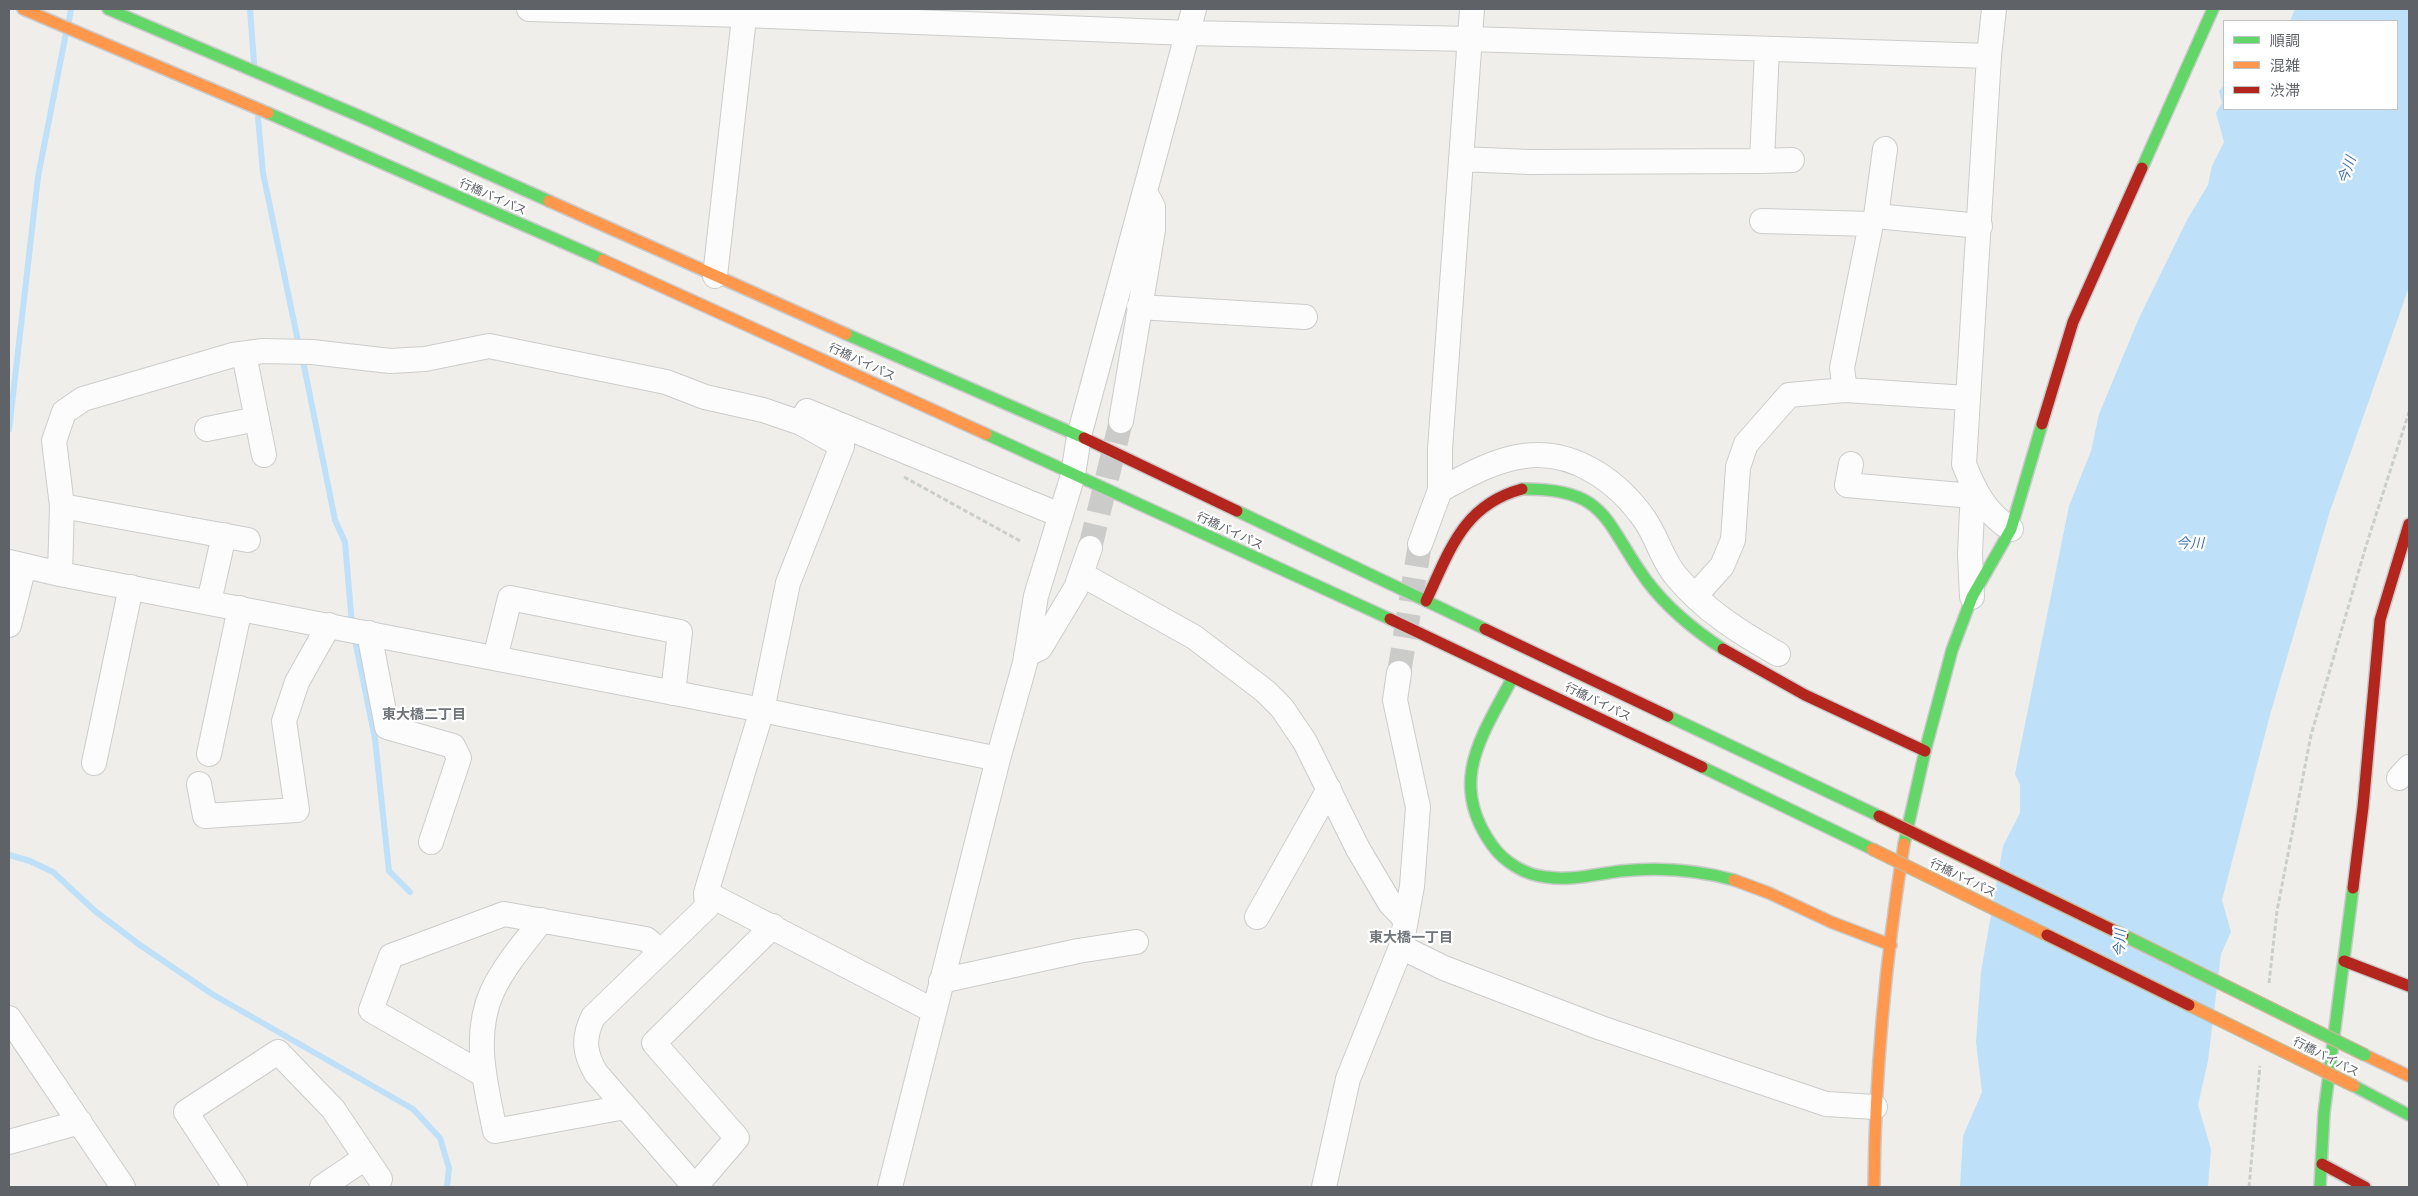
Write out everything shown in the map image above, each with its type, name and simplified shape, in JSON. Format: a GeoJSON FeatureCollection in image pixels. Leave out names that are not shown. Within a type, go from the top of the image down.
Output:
{"type":"FeatureCollection","features":[{"type":"Feature","properties":{"kind":"main road","name":"行橋バイパス"},"geometry":{"type":"LineString","coordinates":[[23,9],[152,62],[720,312],[1513,677],[1872,849],[2354,1086],[2409,1115]]}},
{"type":"Feature","properties":{"kind":"main road","name":"行橋バイパス"},"geometry":{"type":"LineString","coordinates":[[108,9],[364,118],[714,276],[1079,436],[1879,816],[2409,1076]]}},
{"type":"Feature","properties":{"kind":"main road"},"geometry":{"type":"LineString","coordinates":[[1874,1187],[1875,1107],[1890,945],[1904,846],[1925,751],[1952,650],[1972,597],[2011,529],[2073,322],[2213,9]]}},
{"type":"Feature","properties":{"kind":"main road"},"geometry":{"type":"LineString","coordinates":[[1426,601],[1461,530],[1474,512],[1494,498],[1515,489],[1539,488],[1564,491],[1584,499],[1602,512],[1636,563],[1667,604],[1690,626],[1731,656],[1925,751]]}},
{"type":"Feature","properties":{"kind":"main road"},"geometry":{"type":"LineString","coordinates":[[2320,1187],[2324,1113],[2365,788],[2380,620],[2409,524]]}},
{"type":"Feature","properties":{"kind":"main road"},"geometry":{"type":"LineString","coordinates":[[1513,677],[1474,758],[1469,778],[1473,814],[1488,841],[1504,859],[1518,869],[1534,875],[1552,878],[1656,869],[1706,874],[1744,883],[1794,903],[1832,922],[1890,945]]}},
{"type":"Feature","properties":{"kind":"main road"},"geometry":{"type":"LineString","coordinates":[[2344,961],[2409,986]]}},
{"type":"Feature","properties":{"kind":"main road"},"geometry":{"type":"LineString","coordinates":[[2322,1164],[2365,1187]]}},
{"type":"Feature","properties":{"kind":"street"},"geometry":{"type":"LineString","coordinates":[[529,9],[745,12],[1188,33],[1989,56]]}},
{"type":"Feature","properties":{"kind":"street"},"geometry":{"type":"LineString","coordinates":[[890,1187],[941,981],[1026,655],[1036,596],[1072,475],[1079,436],[1194,9]]}},
{"type":"Feature","properties":{"kind":"street"},"geometry":{"type":"LineString","coordinates":[[1420,544],[1440,490],[1440,439],[1472,9]]}},
{"type":"Feature","properties":{"kind":"street"},"geometry":{"type":"LineString","coordinates":[[1972,597],[1970,554],[1973,492],[1964,464],[1989,56],[1994,9]]}},
{"type":"Feature","properties":{"kind":"street"},"geometry":{"type":"LineString","coordinates":[[714,276],[745,12]]}},
{"type":"Feature","properties":{"kind":"street"},"geometry":{"type":"LineString","coordinates":[[1762,161],[1766,49]]}},
{"type":"Feature","properties":{"kind":"street"},"geometry":{"type":"LineString","coordinates":[[1845,390],[1842,368],[1874,220],[1885,149]]}},
{"type":"Feature","properties":{"kind":"street"},"geometry":{"type":"LineString","coordinates":[[1461,159],[1530,162],[1792,160]]}},
{"type":"Feature","properties":{"kind":"street"},"geometry":{"type":"LineString","coordinates":[[1121,421],[1153,230],[1153,207],[1144,189]]}},
{"type":"Feature","properties":{"kind":"street"},"geometry":{"type":"LineString","coordinates":[[1762,221],[1874,220],[1980,226]]}},
{"type":"Feature","properties":{"kind":"street"},"geometry":{"type":"LineString","coordinates":[[1139,307],[1305,318]]}},
{"type":"Feature","properties":{"kind":"street"},"geometry":{"type":"LineString","coordinates":[[60,574],[62,506],[54,441],[64,412],[83,399],[244,354],[263,351],[312,352],[390,361],[425,359],[489,346],[666,382],[705,397],[763,410],[802,424],[842,446],[788,583],[762,710],[706,893],[707,906],[593,1017],[586,1031],[585,1047],[588,1061],[596,1073],[695,1187],[737,1138],[654,1043],[773,926]]}},
{"type":"Feature","properties":{"kind":"street"},"geometry":{"type":"LineString","coordinates":[[244,354],[264,455]]}},
{"type":"Feature","properties":{"kind":"street"},"geometry":{"type":"LineString","coordinates":[[1695,596],[1722,566],[1734,540],[1738,467],[1746,444],[1789,396],[1845,390],[1967,398]]}},
{"type":"Feature","properties":{"kind":"street"},"geometry":{"type":"LineString","coordinates":[[802,424],[807,410],[1060,515]]}},
{"type":"Feature","properties":{"kind":"street"},"geometry":{"type":"LineString","coordinates":[[208,429],[257,419]]}},
{"type":"Feature","properties":{"kind":"street"},"geometry":{"type":"LineString","coordinates":[[1440,490],[1484,467],[1524,456],[1563,458],[1598,472],[1623,493],[1645,520],[1674,574],[1706,608],[1778,654]]}},
{"type":"Feature","properties":{"kind":"street"},"geometry":{"type":"LineString","coordinates":[[1850,464],[1847,485],[1973,492],[1998,521],[2011,529]]}},
{"type":"Feature","properties":{"kind":"street"},"geometry":{"type":"LineString","coordinates":[[62,506],[248,540]]}},
{"type":"Feature","properties":{"kind":"street"},"geometry":{"type":"LineString","coordinates":[[209,602],[224,535]]}},
{"type":"Feature","properties":{"kind":"street"},"geometry":{"type":"LineString","coordinates":[[1026,655],[1040,648],[1076,588],[1090,548]]}},
{"type":"Feature","properties":{"kind":"street"},"geometry":{"type":"LineString","coordinates":[[9,625],[16,564],[762,710],[998,759]]}},
{"type":"Feature","properties":{"kind":"street"},"geometry":{"type":"LineString","coordinates":[[1081,574],[1194,637],[1265,691],[1294,724],[1329,789],[1358,849],[1390,903],[1406,920]]}},
{"type":"Feature","properties":{"kind":"street"},"geometry":{"type":"LineString","coordinates":[[94,763],[131,587]]}},
{"type":"Feature","properties":{"kind":"street"},"geometry":{"type":"LineString","coordinates":[[495,658],[510,598],[680,632],[673,693]]}},
{"type":"Feature","properties":{"kind":"street"},"geometry":{"type":"LineString","coordinates":[[209,754],[240,608]]}},
{"type":"Feature","properties":{"kind":"street"},"geometry":{"type":"LineString","coordinates":[[199,784],[205,816],[297,810],[284,721],[297,682],[329,625]]}},
{"type":"Feature","properties":{"kind":"street"},"geometry":{"type":"LineString","coordinates":[[369,633],[387,727],[453,746],[459,758],[431,842]]}},
{"type":"Feature","properties":{"kind":"street"},"geometry":{"type":"LineString","coordinates":[[1324,1187],[1348,1079],[1401,947],[1412,886],[1418,807],[1395,700],[1399,673]]}},
{"type":"Feature","properties":{"kind":"street"},"geometry":{"type":"LineString","coordinates":[[1257,917],[1329,789]]}},
{"type":"Feature","properties":{"kind":"street"},"geometry":{"type":"LineString","coordinates":[[706,893],[934,1011]]}},
{"type":"Feature","properties":{"kind":"street"},"geometry":{"type":"LineString","coordinates":[[484,1075],[371,1010],[391,956],[504,914],[646,939],[661,951]]}},
{"type":"Feature","properties":{"kind":"street"},"geometry":{"type":"LineString","coordinates":[[542,920],[505,970],[492,992],[485,1013],[481,1038],[484,1075],[495,1131],[625,1107]]}},
{"type":"Feature","properties":{"kind":"street"},"geometry":{"type":"LineString","coordinates":[[941,981],[1078,951],[1136,942]]}},
{"type":"Feature","properties":{"kind":"street"},"geometry":{"type":"LineString","coordinates":[[1401,947],[1444,968],[1601,1028],[1816,1101],[1826,1104],[1875,1107]]}},
{"type":"Feature","properties":{"kind":"street"},"geometry":{"type":"LineString","coordinates":[[9,1018],[18,1035],[80,1122],[123,1187]]}},
{"type":"Feature","properties":{"kind":"street"},"geometry":{"type":"LineString","coordinates":[[235,1187],[186,1112],[278,1052],[333,1109],[380,1179]]}},
{"type":"Feature","properties":{"kind":"street"},"geometry":{"type":"LineString","coordinates":[[9,1142],[80,1122]]}},
{"type":"Feature","properties":{"kind":"street"},"geometry":{"type":"LineString","coordinates":[[322,1187],[365,1158]]}},
{"type":"Feature","properties":{"kind":"path"},"geometry":{"type":"LineString","coordinates":[[2269,988],[2277,911],[2311,735],[2366,546],[2409,412]]}},
{"type":"Feature","properties":{"kind":"path"},"geometry":{"type":"LineString","coordinates":[[897,473],[1022,542]]}},
{"type":"Feature","properties":{"kind":"path"},"geometry":{"type":"LineString","coordinates":[[2248,1187],[2260,1064]]}},
{"type":"Feature","properties":{"kind":"water","name":"今川"},"geometry":{"type":"Polygon","coordinates":[[[2295,9],[2409,9],[2409,287],[2330,511],[2270,715],[2222,900],[2231,932],[2221,954],[2208,1061],[2198,1105],[2211,1149],[2208,1187],[1960,1187],[1963,1136],[1982,1092],[1976,1042],[1981,972],[2003,846],[2020,813],[2020,785],[2015,774],[2069,506],[2091,451],[2099,414],[2139,318],[2187,220],[2208,185],[2212,166],[2224,142],[2216,113],[2222,103],[2219,91],[2223,86],[2223,110],[2398,110],[2398,20],[2290,20],[2295,9]]]}},
{"type":"Feature","properties":{"kind":"waterway"},"geometry":{"type":"LineString","coordinates":[[69,21],[71,9]]}},
{"type":"Feature","properties":{"kind":"waterway"},"geometry":{"type":"LineString","coordinates":[[250,9],[254,63]]}},
{"type":"Feature","properties":{"kind":"waterway"},"geometry":{"type":"LineString","coordinates":[[9,430],[38,177],[66,33]]}},
{"type":"Feature","properties":{"kind":"waterway"},"geometry":{"type":"LineString","coordinates":[[258,118],[263,173],[299,346]]}},
{"type":"Feature","properties":{"kind":"waterway"},"geometry":{"type":"LineString","coordinates":[[302,356],[335,520],[345,542],[352,625]]}},
{"type":"Feature","properties":{"kind":"waterway"},"geometry":{"type":"LineString","coordinates":[[354,635],[375,739],[389,871],[410,892]]}},
{"type":"Feature","properties":{"kind":"waterway"},"geometry":{"type":"LineString","coordinates":[[9,855],[30,861],[53,872],[95,911],[140,945],[212,994],[413,1109],[440,1138],[449,1168],[447,1187]]}},
{"type":"Feature","properties":{"kind":"tunnel"},"geometry":{"type":"LineString","coordinates":[[1090,548],[1121,421]]}},
{"type":"Feature","properties":{"kind":"tunnel"},"geometry":{"type":"LineString","coordinates":[[1399,673],[1420,544]]}},
{"type":"Feature","properties":{"kind":"traffic: fast"},"geometry":{"type":"LineString","coordinates":[[108,9],[364,118],[549,201]]}},
{"type":"Feature","properties":{"kind":"traffic: fast"},"geometry":{"type":"LineString","coordinates":[[2142,168],[2213,9]]}},
{"type":"Feature","properties":{"kind":"traffic: fast"},"geometry":{"type":"LineString","coordinates":[[268,113],[603,260]]}},
{"type":"Feature","properties":{"kind":"traffic: fast"},"geometry":{"type":"LineString","coordinates":[[846,334],[1084,438]]}},
{"type":"Feature","properties":{"kind":"traffic: fast"},"geometry":{"type":"LineString","coordinates":[[1904,844],[1925,751],[1952,650],[1972,597],[2011,529],[2042,424]]}},
{"type":"Feature","properties":{"kind":"traffic: fast"},"geometry":{"type":"LineString","coordinates":[[986,434],[1390,619]]}},
{"type":"Feature","properties":{"kind":"traffic: fast"},"geometry":{"type":"LineString","coordinates":[[1522,489],[1551,490],[1572,495],[1588,502],[1601,513],[1611,526],[1647,581],[1664,601],[1692,627],[1723,649]]}},
{"type":"Feature","properties":{"kind":"traffic: fast"},"geometry":{"type":"LineString","coordinates":[[1237,511],[1485,629]]}},
{"type":"Feature","properties":{"kind":"traffic: fast"},"geometry":{"type":"LineString","coordinates":[[1513,677],[1481,739],[1474,760],[1471,780],[1472,800],[1479,822],[1492,845],[1503,857],[1516,867],[1530,874],[1555,878],[1574,878],[1621,871],[1664,869],[1706,874],[1734,880]]}},
{"type":"Feature","properties":{"kind":"traffic: fast"},"geometry":{"type":"LineString","coordinates":[[1668,716],[1879,816]]}},
{"type":"Feature","properties":{"kind":"traffic: fast"},"geometry":{"type":"LineString","coordinates":[[1702,767],[1872,849]]}},
{"type":"Feature","properties":{"kind":"traffic: fast"},"geometry":{"type":"LineString","coordinates":[[2320,1187],[2324,1113],[2353,888]]}},
{"type":"Feature","properties":{"kind":"traffic: fast"},"geometry":{"type":"LineString","coordinates":[[2123,935],[2365,1055]]}},
{"type":"Feature","properties":{"kind":"traffic: fast"},"geometry":{"type":"LineString","coordinates":[[2354,1086],[2409,1115]]}},
{"type":"Feature","properties":{"kind":"traffic: slow"},"geometry":{"type":"LineString","coordinates":[[23,9],[268,113]]}},
{"type":"Feature","properties":{"kind":"traffic: slow"},"geometry":{"type":"LineString","coordinates":[[549,201],[846,334]]}},
{"type":"Feature","properties":{"kind":"traffic: slow"},"geometry":{"type":"LineString","coordinates":[[603,260],[986,434]]}},
{"type":"Feature","properties":{"kind":"traffic: slow"},"geometry":{"type":"LineString","coordinates":[[1874,1187],[1879,1058],[1892,929],[1904,844]]}},
{"type":"Feature","properties":{"kind":"traffic: slow"},"geometry":{"type":"LineString","coordinates":[[1872,849],[2047,935]]}},
{"type":"Feature","properties":{"kind":"traffic: slow"},"geometry":{"type":"LineString","coordinates":[[1734,880],[1769,893],[1831,922],[1891,945]]}},
{"type":"Feature","properties":{"kind":"traffic: slow"},"geometry":{"type":"LineString","coordinates":[[2189,1005],[2354,1086]]}},
{"type":"Feature","properties":{"kind":"traffic: slow"},"geometry":{"type":"LineString","coordinates":[[2365,1055],[2409,1076]]}},
{"type":"Feature","properties":{"kind":"traffic: jam"},"geometry":{"type":"LineString","coordinates":[[2042,424],[2073,322],[2142,168]]}},
{"type":"Feature","properties":{"kind":"traffic: jam"},"geometry":{"type":"LineString","coordinates":[[1084,438],[1237,511]]}},
{"type":"Feature","properties":{"kind":"traffic: jam"},"geometry":{"type":"LineString","coordinates":[[1426,601],[1451,547],[1472,518],[1485,506],[1502,496],[1522,489]]}},
{"type":"Feature","properties":{"kind":"traffic: jam"},"geometry":{"type":"LineString","coordinates":[[2353,888],[2363,807],[2380,620],[2409,524]]}},
{"type":"Feature","properties":{"kind":"traffic: jam"},"geometry":{"type":"LineString","coordinates":[[1390,619],[1702,767]]}},
{"type":"Feature","properties":{"kind":"traffic: jam"},"geometry":{"type":"LineString","coordinates":[[1485,629],[1668,716]]}},
{"type":"Feature","properties":{"kind":"traffic: jam"},"geometry":{"type":"LineString","coordinates":[[1723,649],[1805,695],[1925,751]]}},
{"type":"Feature","properties":{"kind":"traffic: jam"},"geometry":{"type":"LineString","coordinates":[[1879,816],[2123,935]]}},
{"type":"Feature","properties":{"kind":"traffic: jam"},"geometry":{"type":"LineString","coordinates":[[2047,935],[2189,1005]]}},
{"type":"Feature","properties":{"kind":"traffic: jam"},"geometry":{"type":"LineString","coordinates":[[2344,961],[2409,986]]}},
{"type":"Feature","properties":{"kind":"traffic: jam"},"geometry":{"type":"LineString","coordinates":[[2322,1164],[2365,1187]]}},
{"type":"Feature","properties":{"kind":"district","name":"東大橋二丁目"},"geometry":{"type":"Point","coordinates":[424,714]}},
{"type":"Feature","properties":{"kind":"district","name":"東大橋一丁目"},"geometry":{"type":"Point","coordinates":[1411,937]}}]}
